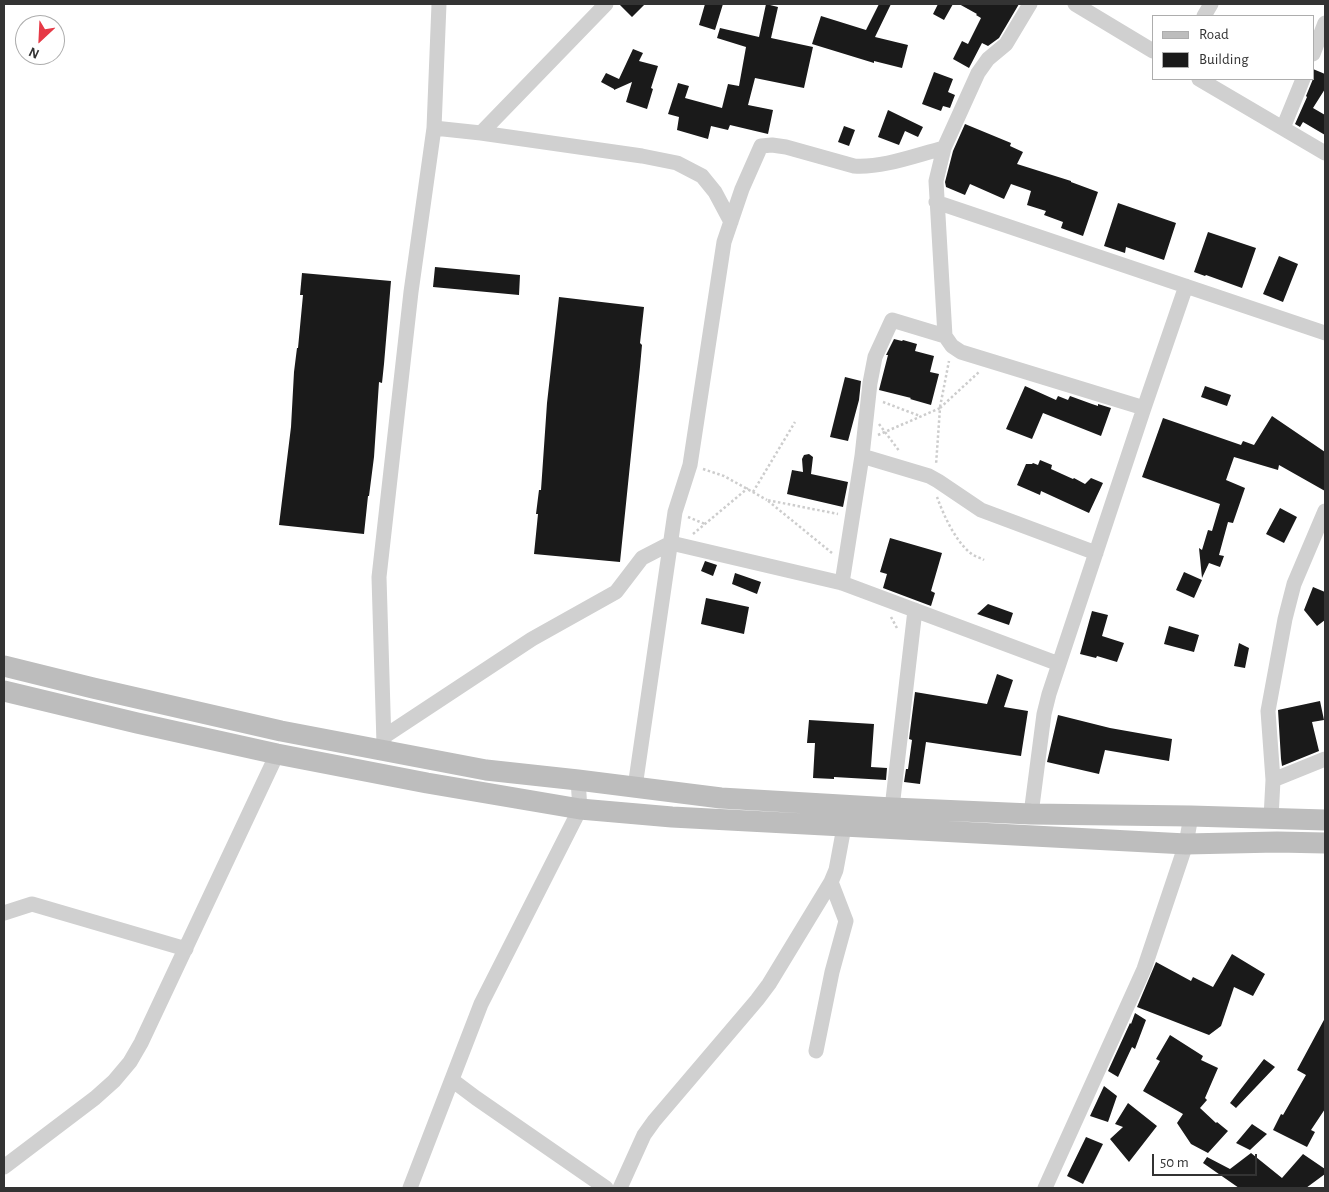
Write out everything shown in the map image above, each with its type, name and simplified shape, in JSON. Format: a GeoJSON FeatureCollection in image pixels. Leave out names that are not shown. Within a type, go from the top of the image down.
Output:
{"type":"FeatureCollection","features":[{"type":"Feature","properties":{"kind":"main road"},"geometry":{"type":"LineString","coordinates":[[4,666],[281,731],[384,743],[486,770],[721,798],[1031,814],[1325,820]]}},
{"type":"Feature","properties":{"kind":"main road"},"geometry":{"type":"LineString","coordinates":[[4,691],[277,754],[427,783],[580,809],[672,817],[844,827],[998,833],[1186,844],[1325,843]]}},
{"type":"Feature","properties":{"kind":"street"},"geometry":{"type":"LineString","coordinates":[[384,743],[379,576],[411,292],[434,128],[439,4]]}},
{"type":"Feature","properties":{"kind":"street"},"geometry":{"type":"LineString","coordinates":[[481,133],[606,4]]}},
{"type":"Feature","properties":{"kind":"street"},"geometry":{"type":"LineString","coordinates":[[948,341],[936,202],[936,181],[944,148],[978,73],[988,58],[1006,44],[1030,4]]}},
{"type":"Feature","properties":{"kind":"street"},"geometry":{"type":"LineString","coordinates":[[1075,4],[1152,50]]}},
{"type":"Feature","properties":{"kind":"street"},"geometry":{"type":"LineString","coordinates":[[1205,15],[1211,4]]}},
{"type":"Feature","properties":{"kind":"street"},"geometry":{"type":"LineString","coordinates":[[1314,51],[1325,23]]}},
{"type":"Feature","properties":{"kind":"street"},"geometry":{"type":"LineString","coordinates":[[1201,80],[1325,152]]}},
{"type":"Feature","properties":{"kind":"street"},"geometry":{"type":"LineString","coordinates":[[1283,128],[1303,80]]}},
{"type":"Feature","properties":{"kind":"street"},"geometry":{"type":"LineString","coordinates":[[434,128],[642,156],[677,163],[702,176],[715,192],[731,222]]}},
{"type":"Feature","properties":{"kind":"street"},"geometry":{"type":"LineString","coordinates":[[635,787],[676,544],[675,512],[690,465],[724,242],[742,189],[761,146],[786,147],[854,166],[865,167],[944,148]]}},
{"type":"Feature","properties":{"kind":"street"},"geometry":{"type":"LineString","coordinates":[[936,202],[1325,333]]}},
{"type":"Feature","properties":{"kind":"street"},"geometry":{"type":"LineString","coordinates":[[1031,814],[1044,714],[1059,664],[1186,286]]}},
{"type":"Feature","properties":{"kind":"street"},"geometry":{"type":"LineString","coordinates":[[842,583],[863,448],[870,382],[876,357],[892,320],[948,341],[962,352],[1144,408]]}},
{"type":"Feature","properties":{"kind":"street"},"geometry":{"type":"LineString","coordinates":[[863,448],[934,479],[982,510],[1096,553]]}},
{"type":"Feature","properties":{"kind":"street"},"geometry":{"type":"LineString","coordinates":[[1270,818],[1273,780],[1268,711],[1285,619],[1294,584],[1325,511]]}},
{"type":"Feature","properties":{"kind":"street"},"geometry":{"type":"LineString","coordinates":[[384,743],[532,639],[616,592],[642,558],[676,544],[842,583],[1059,664]]}},
{"type":"Feature","properties":{"kind":"street"},"geometry":{"type":"LineString","coordinates":[[892,808],[915,610]]}},
{"type":"Feature","properties":{"kind":"street"},"geometry":{"type":"LineString","coordinates":[[4,1167],[95,1098],[114,1081],[142,1044],[277,754]]}},
{"type":"Feature","properties":{"kind":"street"},"geometry":{"type":"LineString","coordinates":[[1273,780],[1325,759]]}},
{"type":"Feature","properties":{"kind":"street"},"geometry":{"type":"LineString","coordinates":[[410,1188],[481,1004],[580,809],[578,780]]}},
{"type":"Feature","properties":{"kind":"street"},"geometry":{"type":"LineString","coordinates":[[1045,1188],[1144,969],[1186,844],[1191,816]]}},
{"type":"Feature","properties":{"kind":"street"},"geometry":{"type":"LineString","coordinates":[[620,1188],[644,1135],[654,1121],[757,1000],[768,984],[831,882],[836,870],[844,827]]}},
{"type":"Feature","properties":{"kind":"street"},"geometry":{"type":"LineString","coordinates":[[816,1051],[832,972],[846,921],[831,882]]}},
{"type":"Feature","properties":{"kind":"street"},"geometry":{"type":"LineString","coordinates":[[4,913],[32,904],[186,949]]}},
{"type":"Feature","properties":{"kind":"street"},"geometry":{"type":"LineString","coordinates":[[452,1080],[606,1188]]}},
{"type":"Feature","properties":{"kind":"path"},"geometry":{"type":"LineString","coordinates":[[948,341],[934,479],[937,498],[952,530],[972,554],[984,560]]}},
{"type":"Feature","properties":{"kind":"path"},"geometry":{"type":"LineString","coordinates":[[863,448],[940,408],[992,361]]}},
{"type":"Feature","properties":{"kind":"path"},"geometry":{"type":"LineString","coordinates":[[883,402],[922,416]]}},
{"type":"Feature","properties":{"kind":"path"},"geometry":{"type":"LineString","coordinates":[[753,492],[795,422]]}},
{"type":"Feature","properties":{"kind":"path"},"geometry":{"type":"LineString","coordinates":[[690,465],[724,476],[767,500],[845,564]]}},
{"type":"Feature","properties":{"kind":"path"},"geometry":{"type":"LineString","coordinates":[[676,544],[748,488]]}},
{"type":"Feature","properties":{"kind":"path"},"geometry":{"type":"LineString","coordinates":[[767,500],[852,517]]}},
{"type":"Feature","properties":{"kind":"path"},"geometry":{"type":"LineString","coordinates":[[891,616],[910,654]]}},
{"type":"Feature","properties":{"kind":"building"},"geometry":{"type":"Polygon","coordinates":[[[619,4],[645,4],[632,17],[619,4]]]}},
{"type":"Feature","properties":{"kind":"building"},"geometry":{"type":"Polygon","coordinates":[[[705,4],[723,4],[715,30],[699,25],[705,4]]]}},
{"type":"Feature","properties":{"kind":"building"},"geometry":{"type":"Polygon","coordinates":[[[766,4],[778,7],[771,38],[813,47],[804,88],[755,78],[748,105],[773,110],[768,134],[730,125],[728,130],[711,126],[708,139],[677,130],[679,117],[668,114],[678,83],[689,86],[685,98],[722,108],[728,84],[739,86],[746,47],[717,38],[720,28],[759,37],[766,4]]]}},
{"type":"Feature","properties":{"kind":"building"},"geometry":{"type":"Polygon","coordinates":[[[879,4],[891,4],[875,37],[908,45],[902,68],[874,61],[874,63],[812,44],[821,16],[866,30],[879,4]]]}},
{"type":"Feature","properties":{"kind":"building"},"geometry":{"type":"Polygon","coordinates":[[[938,4],[953,4],[944,20],[933,14],[938,4]]]}},
{"type":"Feature","properties":{"kind":"building"},"geometry":{"type":"Polygon","coordinates":[[[959,4],[1019,4],[999,38],[988,46],[982,43],[969,68],[953,59],[962,41],[968,44],[981,18],[959,4]]]}},
{"type":"Feature","properties":{"kind":"building"},"geometry":{"type":"Polygon","coordinates":[[[633,49],[643,53],[639,61],[658,66],[647,109],[626,102],[632,82],[614,90],[601,82],[606,73],[619,79],[633,49]]]}},
{"type":"Feature","properties":{"kind":"building"},"geometry":{"type":"Polygon","coordinates":[[[1314,69],[1325,74],[1325,89],[1313,108],[1325,115],[1325,135],[1303,122],[1300,127],[1295,124],[1314,80],[1314,69]]]}},
{"type":"Feature","properties":{"kind":"building"},"geometry":{"type":"Polygon","coordinates":[[[934,72],[953,79],[948,92],[955,95],[950,108],[943,106],[941,111],[922,104],[934,72]]]}},
{"type":"Feature","properties":{"kind":"building"},"geometry":{"type":"Polygon","coordinates":[[[888,110],[923,127],[918,137],[905,131],[899,145],[878,137],[888,110]]]}},
{"type":"Feature","properties":{"kind":"building"},"geometry":{"type":"Polygon","coordinates":[[[965,124],[1011,143],[1010,146],[1023,152],[1017,164],[1071,181],[1098,192],[1083,236],[1061,228],[1063,222],[1044,215],[1046,211],[1027,205],[1031,191],[1011,184],[1004,199],[970,184],[965,195],[946,187],[945,182],[953,151],[965,124]]]}},
{"type":"Feature","properties":{"kind":"building"},"geometry":{"type":"Polygon","coordinates":[[[844,126],[855,130],[849,146],[838,142],[844,126]]]}},
{"type":"Feature","properties":{"kind":"building"},"geometry":{"type":"Polygon","coordinates":[[[1118,203],[1176,223],[1164,260],[1126,247],[1125,253],[1104,246],[1118,203]]]}},
{"type":"Feature","properties":{"kind":"building"},"geometry":{"type":"Polygon","coordinates":[[[1208,232],[1256,248],[1242,288],[1194,272],[1208,232]]]}},
{"type":"Feature","properties":{"kind":"building"},"geometry":{"type":"Polygon","coordinates":[[[1279,256],[1298,264],[1283,302],[1263,294],[1279,256]]]}},
{"type":"Feature","properties":{"kind":"building"},"geometry":{"type":"Polygon","coordinates":[[[435,267],[520,275],[519,295],[433,287],[435,267]]]}},
{"type":"Feature","properties":{"kind":"building"},"geometry":{"type":"Polygon","coordinates":[[[302,273],[391,281],[382,383],[379,382],[374,457],[364,534],[279,525],[291,427],[294,372],[303,295],[300,295],[302,273]]]}},
{"type":"Feature","properties":{"kind":"building"},"geometry":{"type":"Polygon","coordinates":[[[559,297],[644,307],[640,343],[642,345],[640,367],[620,562],[534,554],[538,514],[536,514],[539,490],[541,490],[547,403],[559,297]]]}},
{"type":"Feature","properties":{"kind":"building"},"geometry":{"type":"Polygon","coordinates":[[[894,339],[917,344],[915,351],[934,356],[930,372],[939,374],[931,405],[879,390],[888,355],[886,355],[894,339]]]}},
{"type":"Feature","properties":{"kind":"building"},"geometry":{"type":"Polygon","coordinates":[[[845,377],[861,381],[859,400],[848,441],[830,437],[845,377]]]}},
{"type":"Feature","properties":{"kind":"building"},"geometry":{"type":"Polygon","coordinates":[[[1025,386],[1056,400],[1058,396],[1068,400],[1070,396],[1098,406],[1098,404],[1111,408],[1101,436],[1043,413],[1032,439],[1006,429],[1025,386]]]}},
{"type":"Feature","properties":{"kind":"building"},"geometry":{"type":"Polygon","coordinates":[[[1205,386],[1231,395],[1227,406],[1201,397],[1205,386]]]}},
{"type":"Feature","properties":{"kind":"building"},"geometry":{"type":"Polygon","coordinates":[[[1272,416],[1325,452],[1325,491],[1279,465],[1278,470],[1234,457],[1226,480],[1245,488],[1233,523],[1228,522],[1219,555],[1224,556],[1220,567],[1209,563],[1202,578],[1199,548],[1202,550],[1208,530],[1212,531],[1220,504],[1142,477],[1163,418],[1241,445],[1243,441],[1254,445],[1272,416]]]}},
{"type":"Feature","properties":{"kind":"building"},"geometry":{"type":"Polygon","coordinates":[[[809,454],[813,457],[811,474],[848,482],[843,507],[787,494],[792,470],[803,472],[802,459],[804,455],[809,454]]]}},
{"type":"Feature","properties":{"kind":"building"},"geometry":{"type":"Polygon","coordinates":[[[1040,460],[1052,465],[1051,469],[1085,484],[1091,478],[1103,483],[1089,513],[1041,491],[1040,495],[1017,485],[1026,464],[1033,463],[1038,465],[1040,460]]]}},
{"type":"Feature","properties":{"kind":"building"},"geometry":{"type":"Polygon","coordinates":[[[1280,508],[1297,517],[1284,543],[1266,534],[1280,508]]]}},
{"type":"Feature","properties":{"kind":"building"},"geometry":{"type":"Polygon","coordinates":[[[890,538],[942,553],[931,591],[935,593],[931,606],[883,588],[887,574],[880,572],[890,538]]]}},
{"type":"Feature","properties":{"kind":"building"},"geometry":{"type":"Polygon","coordinates":[[[705,561],[717,565],[713,576],[701,571],[705,561]]]}},
{"type":"Feature","properties":{"kind":"building"},"geometry":{"type":"Polygon","coordinates":[[[1184,572],[1202,580],[1194,598],[1176,590],[1184,572]]]}},
{"type":"Feature","properties":{"kind":"building"},"geometry":{"type":"Polygon","coordinates":[[[735,573],[761,582],[757,594],[732,584],[735,573]]]}},
{"type":"Feature","properties":{"kind":"building"},"geometry":{"type":"Polygon","coordinates":[[[1313,587],[1325,592],[1325,620],[1317,626],[1304,610],[1313,587]]]}},
{"type":"Feature","properties":{"kind":"building"},"geometry":{"type":"Polygon","coordinates":[[[706,598],[749,607],[744,634],[701,624],[706,598]]]}},
{"type":"Feature","properties":{"kind":"building"},"geometry":{"type":"Polygon","coordinates":[[[988,604],[1013,613],[1009,625],[977,614],[988,604]]]}},
{"type":"Feature","properties":{"kind":"building"},"geometry":{"type":"Polygon","coordinates":[[[1092,611],[1108,615],[1102,636],[1124,643],[1117,662],[1097,656],[1096,658],[1080,654],[1092,611]]]}},
{"type":"Feature","properties":{"kind":"building"},"geometry":{"type":"Polygon","coordinates":[[[1169,626],[1199,635],[1194,652],[1164,644],[1169,626]]]}},
{"type":"Feature","properties":{"kind":"building"},"geometry":{"type":"Polygon","coordinates":[[[1239,643],[1249,648],[1245,668],[1234,666],[1239,643]]]}},
{"type":"Feature","properties":{"kind":"building"},"geometry":{"type":"Polygon","coordinates":[[[997,674],[1013,680],[1004,707],[1028,711],[1021,756],[926,742],[920,784],[904,782],[912,740],[909,739],[915,692],[987,704],[997,674]]]}},
{"type":"Feature","properties":{"kind":"building"},"geometry":{"type":"Polygon","coordinates":[[[1320,701],[1324,720],[1312,722],[1319,751],[1282,766],[1278,710],[1320,701]]]}},
{"type":"Feature","properties":{"kind":"building"},"geometry":{"type":"Polygon","coordinates":[[[1058,715],[1110,728],[1172,739],[1169,761],[1105,750],[1099,774],[1047,762],[1058,715]]]}},
{"type":"Feature","properties":{"kind":"building"},"geometry":{"type":"Polygon","coordinates":[[[809,720],[874,724],[871,767],[887,768],[886,780],[834,777],[834,779],[813,778],[815,743],[807,743],[809,720]]]}},
{"type":"Feature","properties":{"kind":"building"},"geometry":{"type":"Polygon","coordinates":[[[1232,954],[1265,974],[1253,996],[1234,987],[1221,1026],[1209,1035],[1137,1007],[1156,962],[1191,981],[1193,977],[1213,987],[1232,954]]]}},
{"type":"Feature","properties":{"kind":"building"},"geometry":{"type":"Polygon","coordinates":[[[1135,1013],[1146,1020],[1135,1049],[1132,1047],[1118,1077],[1108,1071],[1135,1013]]]}},
{"type":"Feature","properties":{"kind":"building"},"geometry":{"type":"Polygon","coordinates":[[[1325,1018],[1325,1109],[1311,1130],[1315,1132],[1307,1147],[1273,1130],[1306,1075],[1297,1070],[1325,1018]]]}},
{"type":"Feature","properties":{"kind":"building"},"geometry":{"type":"Polygon","coordinates":[[[1170,1035],[1203,1056],[1201,1060],[1218,1068],[1205,1098],[1207,1100],[1200,1108],[1228,1131],[1208,1153],[1191,1144],[1177,1123],[1183,1114],[1143,1091],[1160,1061],[1156,1059],[1170,1035]]]}},
{"type":"Feature","properties":{"kind":"building"},"geometry":{"type":"Polygon","coordinates":[[[1264,1059],[1275,1067],[1236,1108],[1230,1103],[1264,1059]]]}},
{"type":"Feature","properties":{"kind":"building"},"geometry":{"type":"Polygon","coordinates":[[[1104,1086],[1117,1096],[1108,1122],[1090,1116],[1104,1086]]]}},
{"type":"Feature","properties":{"kind":"building"},"geometry":{"type":"Polygon","coordinates":[[[1128,1103],[1157,1126],[1129,1162],[1110,1139],[1123,1127],[1115,1124],[1128,1103]]]}},
{"type":"Feature","properties":{"kind":"building"},"geometry":{"type":"Polygon","coordinates":[[[1252,1124],[1267,1134],[1250,1150],[1236,1143],[1252,1124]]]}},
{"type":"Feature","properties":{"kind":"building"},"geometry":{"type":"Polygon","coordinates":[[[1086,1137],[1103,1144],[1083,1184],[1067,1176],[1086,1137]]]}},
{"type":"Feature","properties":{"kind":"building"},"geometry":{"type":"Polygon","coordinates":[[[1251,1153],[1282,1178],[1303,1154],[1325,1169],[1325,1174],[1306,1188],[1239,1188],[1203,1163],[1207,1157],[1230,1169],[1251,1153]]]}}]}
